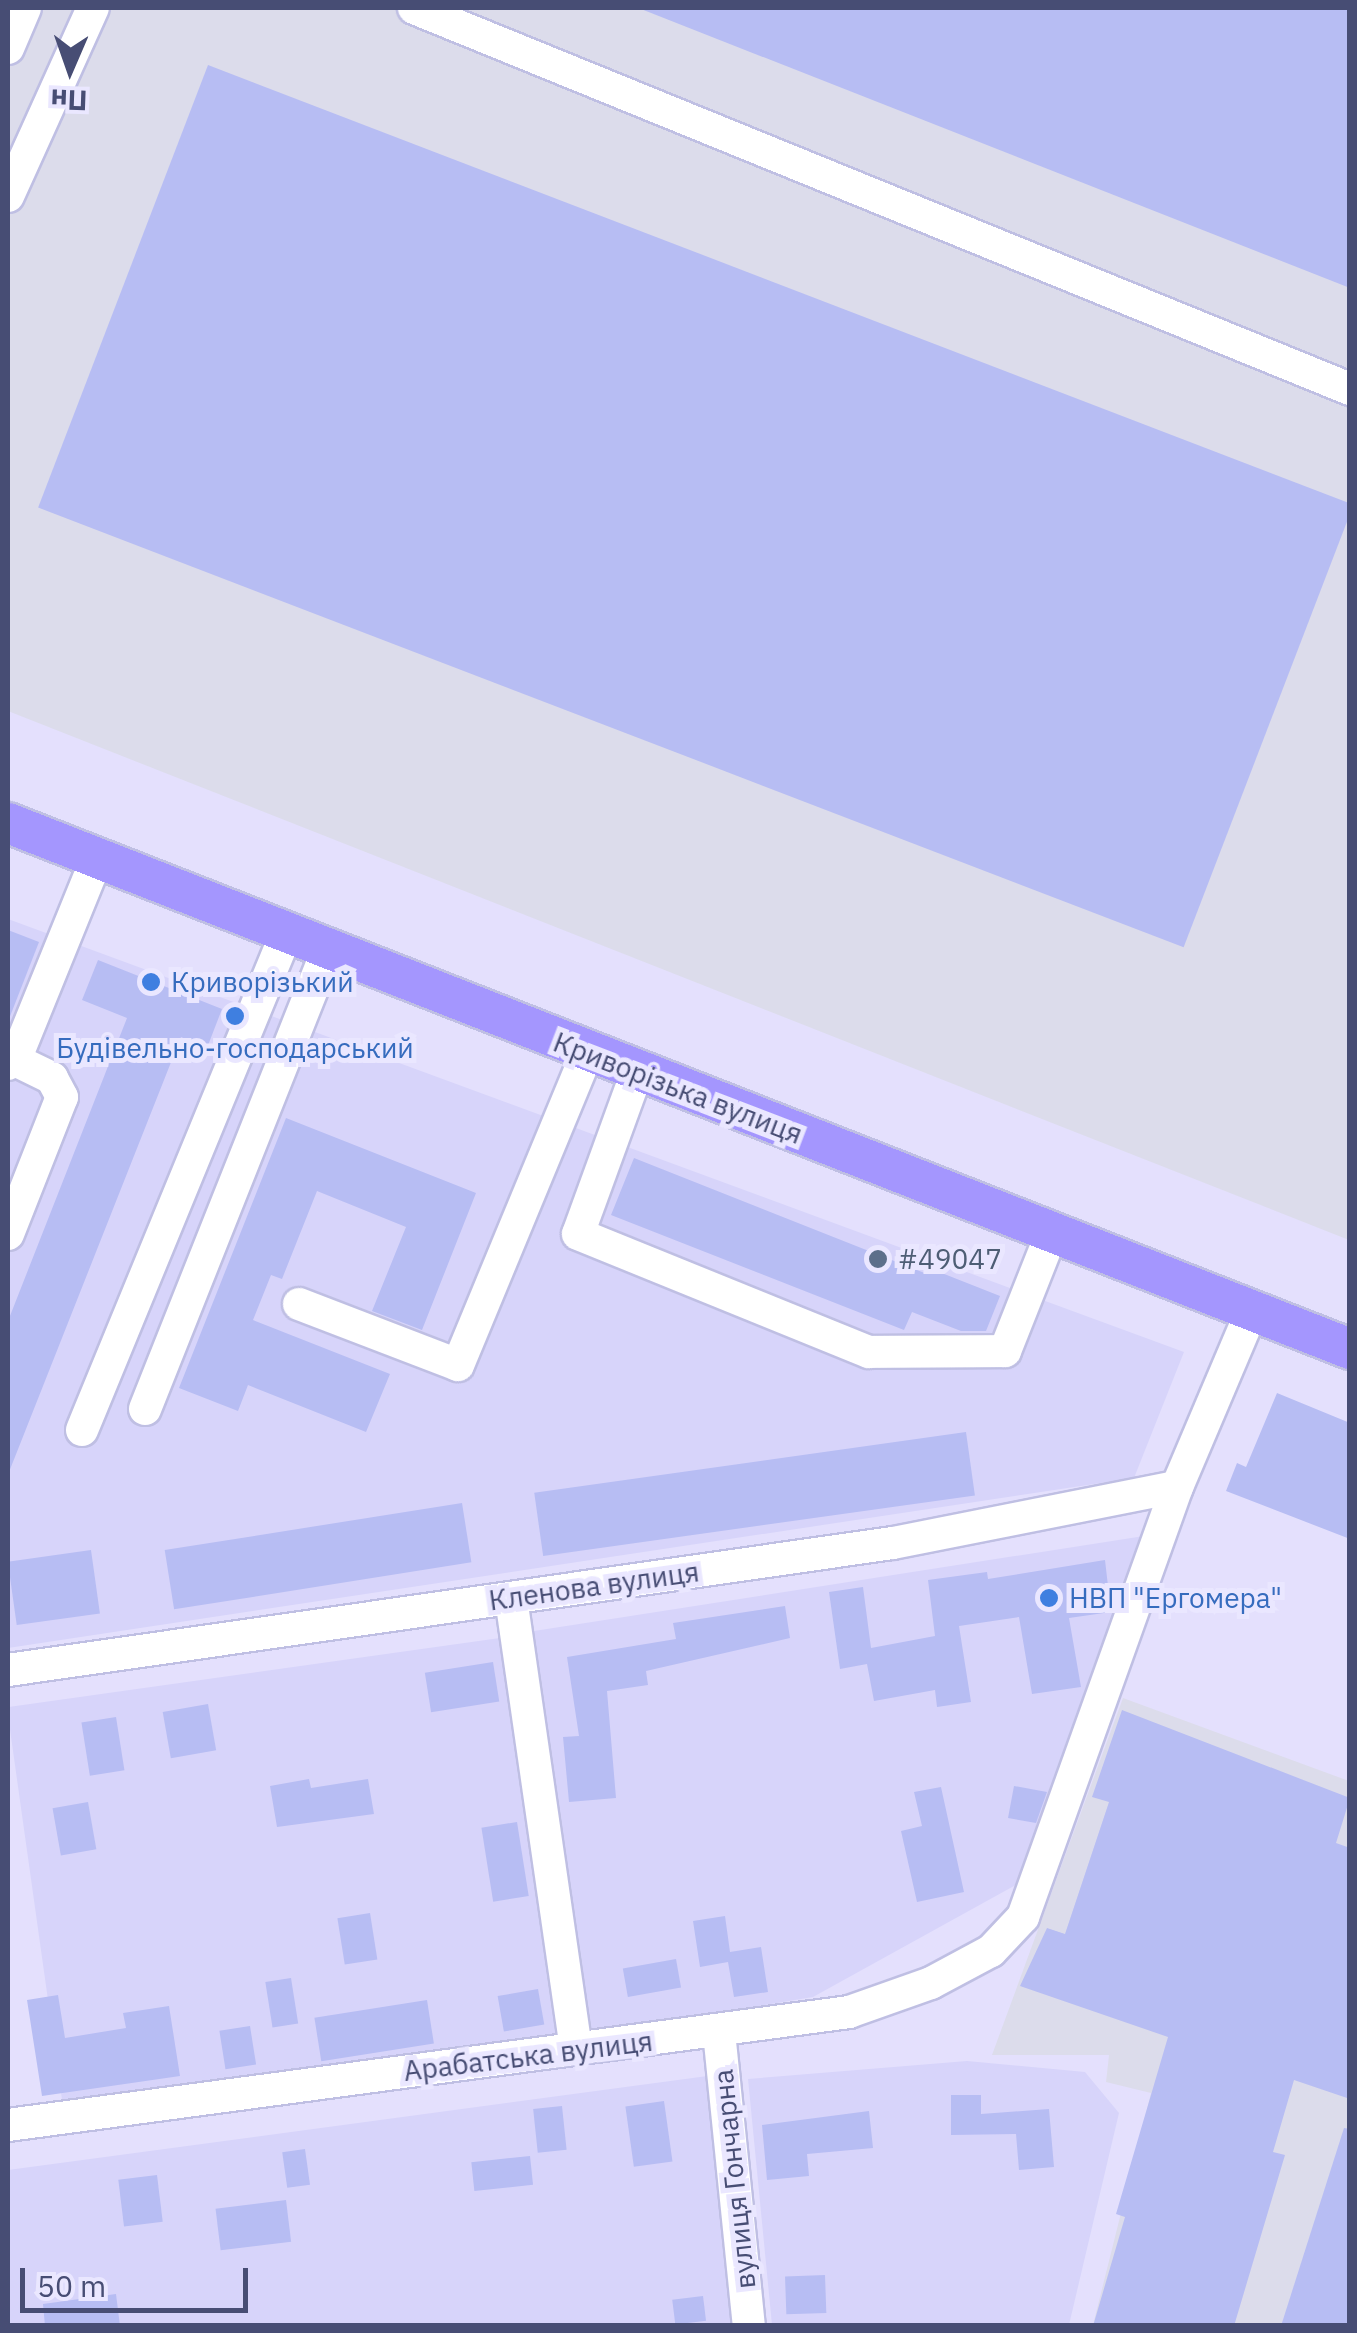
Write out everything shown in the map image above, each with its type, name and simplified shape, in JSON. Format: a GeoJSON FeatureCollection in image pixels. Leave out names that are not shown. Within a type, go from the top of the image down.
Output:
{"type":"FeatureCollection","features":[{"type":"Feature","properties":{"kind":"main road","name":"Криворізька вулиця"},"geometry":{"type":"LineString","coordinates":[[8,822],[1051,1236],[1350,1349]]}},
{"type":"Feature","properties":{"kind":"street"},"geometry":{"type":"LineString","coordinates":[[8,48],[25,8]]}},
{"type":"Feature","properties":{"kind":"street"},"geometry":{"type":"LineString","coordinates":[[8,196],[92,8]]}},
{"type":"Feature","properties":{"kind":"street"},"geometry":{"type":"LineString","coordinates":[[414,8],[1350,389]]}},
{"type":"Feature","properties":{"kind":"street"},"geometry":{"type":"LineString","coordinates":[[8,1234],[62,1097],[52,1078],[11,1062],[97,858]]}},
{"type":"Feature","properties":{"kind":"street"},"geometry":{"type":"LineString","coordinates":[[82,1430],[286,934]]}},
{"type":"Feature","properties":{"kind":"street"},"geometry":{"type":"LineString","coordinates":[[144,1408],[328,950]]}},
{"type":"Feature","properties":{"kind":"street"},"geometry":{"type":"LineString","coordinates":[[299,1304],[458,1365],[587,1053]]}},
{"type":"Feature","properties":{"kind":"street"},"geometry":{"type":"LineString","coordinates":[[637,1072],[578,1234],[869,1352],[1005,1351],[1051,1236]]}},
{"type":"Feature","properties":{"kind":"street"},"geometry":{"type":"LineString","coordinates":[[1177,1486],[1252,1310]]}},
{"type":"Feature","properties":{"kind":"street","name":"Кленова вулиця"},"geometry":{"type":"LineString","coordinates":[[8,1670],[893,1544],[1177,1486]]}},
{"type":"Feature","properties":{"kind":"street","name":"Арабатська вулиця"},"geometry":{"type":"LineString","coordinates":[[8,2125],[849,2012],[931,1983],[991,1951],[1023,1917],[1177,1486]]}},
{"type":"Feature","properties":{"kind":"street"},"geometry":{"type":"LineString","coordinates":[[511,1598],[576,2048]]}},
{"type":"Feature","properties":{"kind":"street","name":"вулиця Гончарна"},"geometry":{"type":"LineString","coordinates":[[719,2032],[748,2326]]}},
{"type":"Feature","properties":{"kind":"shaded area"},"geometry":{"type":"Polygon","coordinates":[[[8,8],[1349,8],[1349,1240],[8,711],[8,8]]]}},
{"type":"Feature","properties":{"kind":"shaded area"},"geometry":{"type":"Polygon","coordinates":[[[8,919],[1184,1352],[1134,1478],[8,1648],[8,919]]]}},
{"type":"Feature","properties":{"kind":"shaded area"},"geometry":{"type":"Polygon","coordinates":[[[1144,1536],[1025,1880],[813,1997],[588,2035],[534,1631],[1144,1536]]]}},
{"type":"Feature","properties":{"kind":"shaded area"},"geometry":{"type":"Polygon","coordinates":[[[500,1638],[557,2043],[64,2112],[8,1707],[500,1638]]]}},
{"type":"Feature","properties":{"kind":"shaded area"},"geometry":{"type":"Polygon","coordinates":[[[1123,1698],[1349,1781],[1349,2325],[1093,2325],[1151,2093],[1106,2082],[1109,2055],[992,2055],[1123,1698]]]}},
{"type":"Feature","properties":{"kind":"shaded area"},"geometry":{"type":"Polygon","coordinates":[[[967,2061],[1085,2072],[1119,2113],[1069,2325],[772,2325],[748,2079],[967,2061]]]}},
{"type":"Feature","properties":{"kind":"shaded area"},"geometry":{"type":"Polygon","coordinates":[[[715,2075],[739,2325],[8,2325],[8,2170],[715,2075]]]}},
{"type":"Feature","properties":{"kind":"building"},"geometry":{"type":"Polygon","coordinates":[[[1350,8],[1350,288],[641,9],[1350,8]]]}},
{"type":"Feature","properties":{"kind":"building"},"geometry":{"type":"Polygon","coordinates":[[[208,65],[1350,503],[1350,514],[1184,947],[38,508],[208,65]]]}},
{"type":"Feature","properties":{"kind":"building"},"geometry":{"type":"Polygon","coordinates":[[[8,930],[39,942],[9,1019],[8,1019],[8,930]]]}},
{"type":"Feature","properties":{"kind":"building"},"geometry":{"type":"Polygon","coordinates":[[[98,960],[222,1009],[207,1048],[181,1037],[9,1472],[8,1321],[127,1018],[82,1000],[98,960]]]}},
{"type":"Feature","properties":{"kind":"building"},"geometry":{"type":"Polygon","coordinates":[[[286,1118],[476,1193],[422,1330],[372,1311],[406,1227],[317,1191],[282,1279],[271,1275],[253,1320],[390,1374],[366,1432],[248,1385],[238,1411],[179,1388],[286,1118]]]}},
{"type":"Feature","properties":{"kind":"building"},"geometry":{"type":"Polygon","coordinates":[[[634,1158],[927,1274],[929,1268],[1000,1296],[986,1331],[961,1331],[912,1312],[904,1330],[611,1215],[634,1158]]]}},
{"type":"Feature","properties":{"kind":"building"},"geometry":{"type":"Polygon","coordinates":[[[1277,1393],[1350,1423],[1350,1539],[1226,1491],[1237,1463],[1246,1467],[1277,1393]]]}},
{"type":"Feature","properties":{"kind":"building"},"geometry":{"type":"Polygon","coordinates":[[[966,1432],[975,1495],[543,1556],[534,1493],[966,1432]]]}},
{"type":"Feature","properties":{"kind":"building"},"geometry":{"type":"Polygon","coordinates":[[[462,1503],[471,1562],[174,1609],[165,1550],[462,1503]]]}},
{"type":"Feature","properties":{"kind":"building"},"geometry":{"type":"Polygon","coordinates":[[[91,1550],[100,1613],[17,1625],[8,1562],[91,1550]]]}},
{"type":"Feature","properties":{"kind":"building"},"geometry":{"type":"Polygon","coordinates":[[[1105,1560],[1111,1612],[1069,1618],[1081,1687],[1032,1694],[1019,1617],[959,1626],[971,1702],[937,1707],[935,1690],[874,1701],[867,1664],[840,1669],[829,1592],[863,1587],[871,1648],[935,1636],[928,1580],[987,1572],[988,1579],[1105,1560]]]}},
{"type":"Feature","properties":{"kind":"building"},"geometry":{"type":"Polygon","coordinates":[[[785,1606],[790,1638],[646,1671],[648,1685],[607,1691],[616,1798],[569,1802],[563,1737],[579,1736],[567,1657],[676,1639],[673,1623],[785,1606]]]}},
{"type":"Feature","properties":{"kind":"building"},"geometry":{"type":"Polygon","coordinates":[[[493,1662],[499,1702],[431,1712],[425,1673],[493,1662]]]}},
{"type":"Feature","properties":{"kind":"building"},"geometry":{"type":"Polygon","coordinates":[[[208,1704],[216,1750],[171,1758],[163,1712],[208,1704]]]}},
{"type":"Feature","properties":{"kind":"building"},"geometry":{"type":"Polygon","coordinates":[[[1122,1710],[1350,1798],[1336,1843],[1350,1848],[1350,2099],[1294,2080],[1273,2152],[1285,2155],[1234,2326],[1093,2326],[1125,2217],[1116,2214],[1168,2037],[1020,1986],[1047,1928],[1065,1934],[1109,1802],[1092,1797],[1122,1710]]]}},
{"type":"Feature","properties":{"kind":"building"},"geometry":{"type":"Polygon","coordinates":[[[116,1717],[124,1770],[90,1776],[81,1722],[116,1717]]]}},
{"type":"Feature","properties":{"kind":"building"},"geometry":{"type":"Polygon","coordinates":[[[309,1779],[311,1788],[368,1779],[374,1814],[277,1827],[270,1786],[309,1779]]]}},
{"type":"Feature","properties":{"kind":"building"},"geometry":{"type":"Polygon","coordinates":[[[1014,1786],[1047,1792],[1036,1823],[1008,1818],[1014,1786]]]}},
{"type":"Feature","properties":{"kind":"building"},"geometry":{"type":"Polygon","coordinates":[[[941,1787],[964,1892],[917,1902],[901,1831],[922,1826],[914,1792],[941,1787]]]}},
{"type":"Feature","properties":{"kind":"building"},"geometry":{"type":"Polygon","coordinates":[[[88,1802],[96,1849],[61,1856],[53,1808],[88,1802]]]}},
{"type":"Feature","properties":{"kind":"building"},"geometry":{"type":"Polygon","coordinates":[[[517,1822],[529,1896],[493,1902],[481,1828],[517,1822]]]}},
{"type":"Feature","properties":{"kind":"building"},"geometry":{"type":"Polygon","coordinates":[[[370,1913],[377,1959],[345,1965],[337,1918],[370,1913]]]}},
{"type":"Feature","properties":{"kind":"building"},"geometry":{"type":"Polygon","coordinates":[[[725,1916],[730,1952],[761,1947],[768,1992],[734,1997],[728,1962],[700,1967],[693,1921],[725,1916]]]}},
{"type":"Feature","properties":{"kind":"building"},"geometry":{"type":"Polygon","coordinates":[[[676,1959],[681,1988],[628,1997],[623,1968],[676,1959]]]}},
{"type":"Feature","properties":{"kind":"building"},"geometry":{"type":"Polygon","coordinates":[[[291,1978],[298,2023],[273,2028],[265,1982],[291,1978]]]}},
{"type":"Feature","properties":{"kind":"building"},"geometry":{"type":"Polygon","coordinates":[[[538,1989],[544,2024],[504,2032],[498,1996],[538,1989]]]}},
{"type":"Feature","properties":{"kind":"building"},"geometry":{"type":"Polygon","coordinates":[[[58,1995],[65,2038],[126,2028],[123,2013],[169,2006],[180,2076],[42,2096],[27,2000],[58,1995]]]}},
{"type":"Feature","properties":{"kind":"building"},"geometry":{"type":"Polygon","coordinates":[[[427,2000],[434,2043],[321,2061],[314,2018],[427,2000]]]}},
{"type":"Feature","properties":{"kind":"building"},"geometry":{"type":"Polygon","coordinates":[[[250,2026],[256,2065],[225,2069],[219,2031],[250,2026]]]}},
{"type":"Feature","properties":{"kind":"building"},"geometry":{"type":"Polygon","coordinates":[[[951,2095],[981,2095],[981,2114],[1049,2109],[1054,2167],[1019,2170],[1016,2134],[951,2135],[951,2095]]]}},
{"type":"Feature","properties":{"kind":"building"},"geometry":{"type":"Polygon","coordinates":[[[664,2101],[672,2161],[634,2167],[625,2106],[664,2101]]]}},
{"type":"Feature","properties":{"kind":"building"},"geometry":{"type":"Polygon","coordinates":[[[562,2106],[567,2150],[538,2153],[533,2109],[562,2106]]]}},
{"type":"Feature","properties":{"kind":"building"},"geometry":{"type":"Polygon","coordinates":[[[869,2111],[873,2148],[807,2154],[809,2176],[767,2180],[762,2125],[869,2111]]]}},
{"type":"Feature","properties":{"kind":"building"},"geometry":{"type":"Polygon","coordinates":[[[1344,2128],[1350,2129],[1350,2326],[1281,2326],[1344,2128]]]}},
{"type":"Feature","properties":{"kind":"building"},"geometry":{"type":"Polygon","coordinates":[[[305,2149],[310,2185],[287,2188],[282,2152],[305,2149]]]}},
{"type":"Feature","properties":{"kind":"building"},"geometry":{"type":"Polygon","coordinates":[[[530,2156],[533,2185],[474,2191],[471,2162],[530,2156]]]}},
{"type":"Feature","properties":{"kind":"building"},"geometry":{"type":"Polygon","coordinates":[[[157,2175],[163,2222],[124,2226],[118,2180],[157,2175]]]}},
{"type":"Feature","properties":{"kind":"building"},"geometry":{"type":"Polygon","coordinates":[[[286,2200],[291,2242],[221,2250],[216,2209],[286,2200]]]}},
{"type":"Feature","properties":{"kind":"building"},"geometry":{"type":"Polygon","coordinates":[[[825,2275],[826,2313],[786,2314],[785,2276],[825,2275]]]}},
{"type":"Feature","properties":{"kind":"building"},"geometry":{"type":"Polygon","coordinates":[[[116,2294],[120,2326],[45,2326],[43,2304],[116,2294]]]}},
{"type":"Feature","properties":{"kind":"building"},"geometry":{"type":"Polygon","coordinates":[[[703,2296],[706,2321],[675,2325],[672,2300],[703,2296]]]}},
{"type":"Feature","properties":{"kind":"place","name":"Криворізький"},"geometry":{"type":"Point","coordinates":[151,982]}},
{"type":"Feature","properties":{"kind":"place","name":"Будівельно-господарський"},"geometry":{"type":"Point","coordinates":[235,1016]}},
{"type":"Feature","properties":{"kind":"place","name":"#49047"},"geometry":{"type":"Point","coordinates":[878,1259]}},
{"type":"Feature","properties":{"kind":"place","name":"НВП \"Ергомера\""},"geometry":{"type":"Point","coordinates":[1049,1598]}}]}
